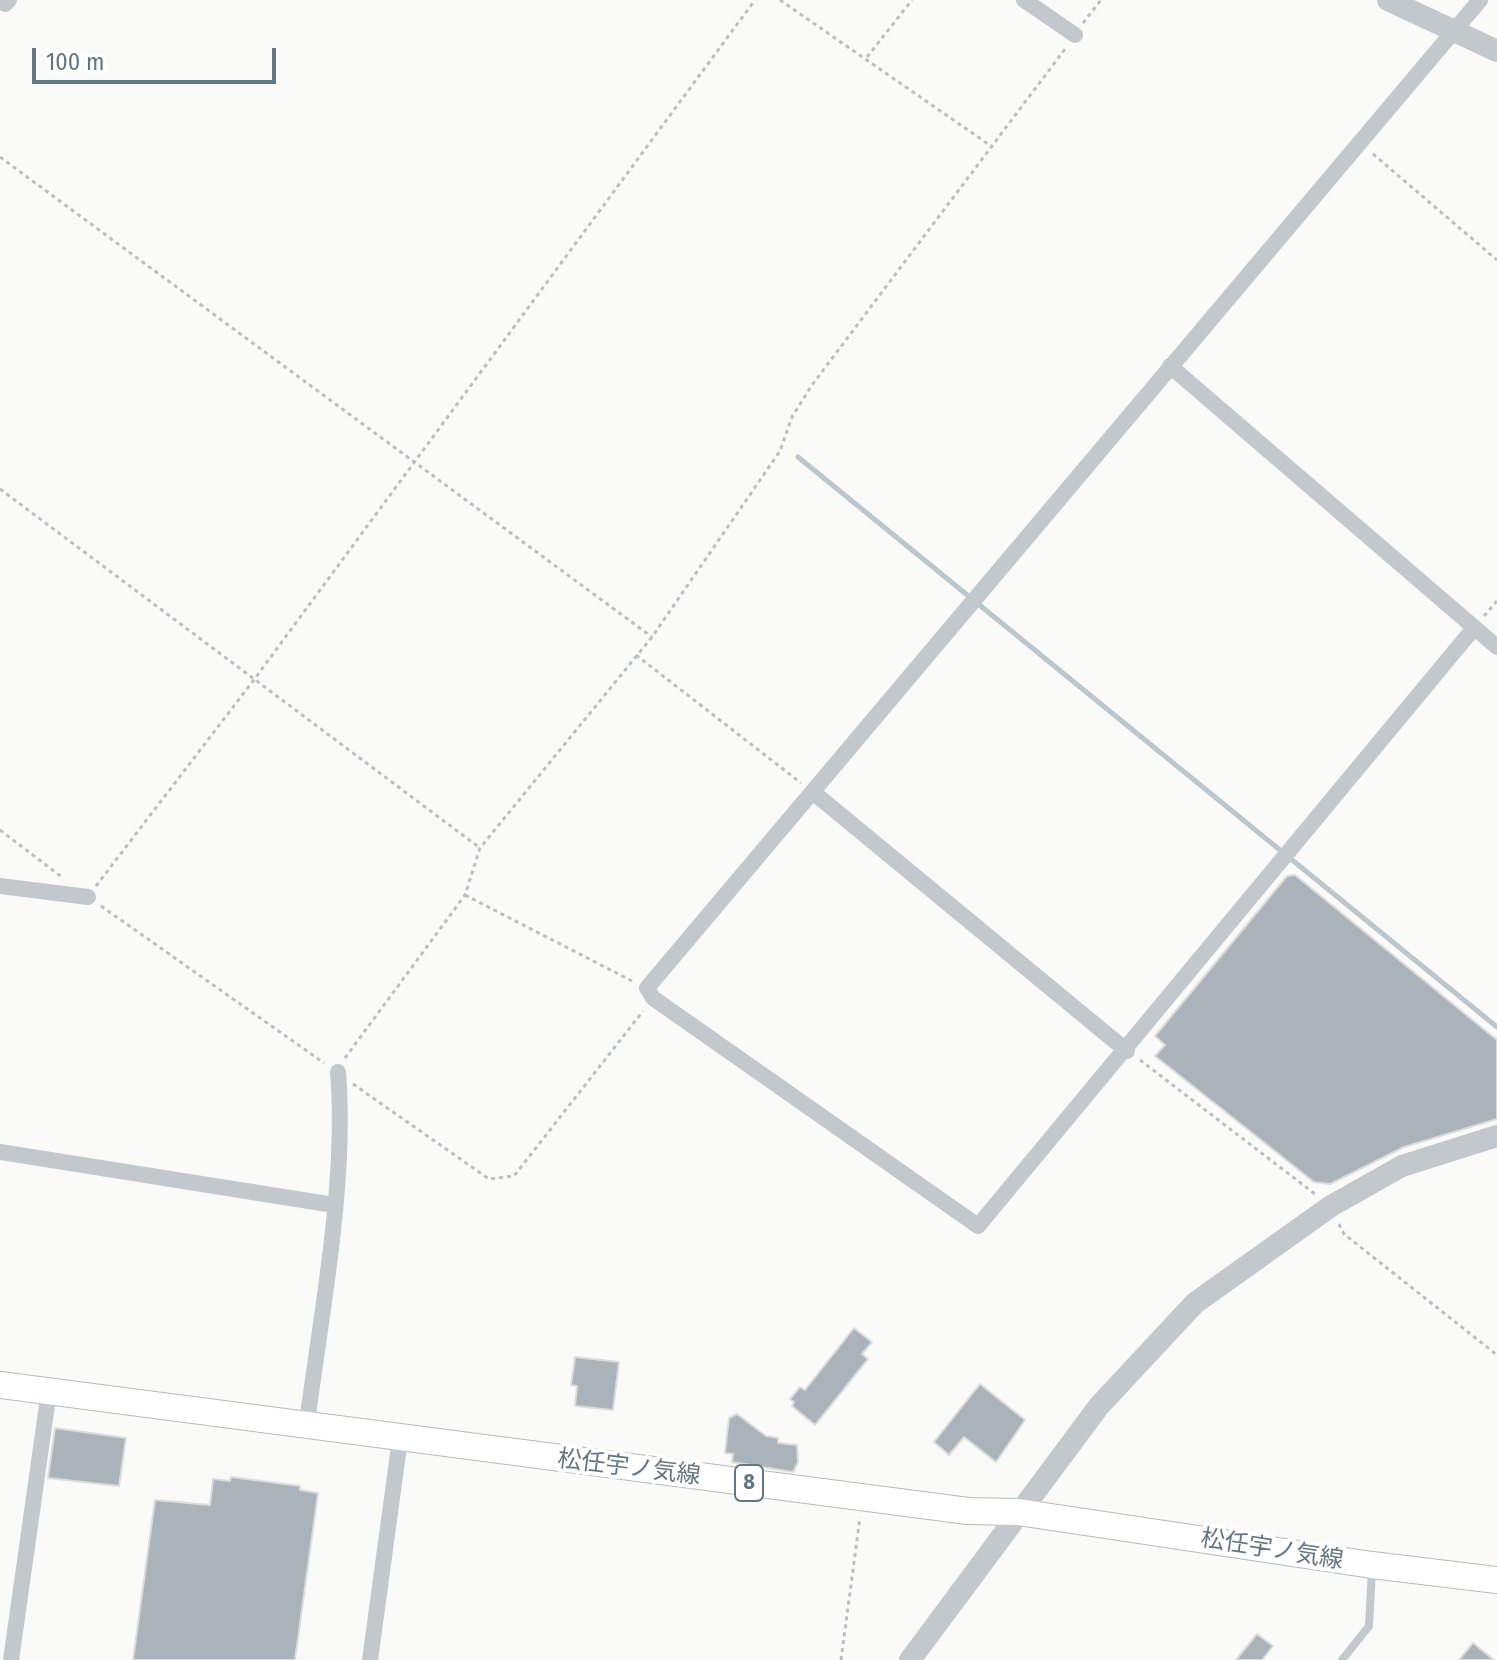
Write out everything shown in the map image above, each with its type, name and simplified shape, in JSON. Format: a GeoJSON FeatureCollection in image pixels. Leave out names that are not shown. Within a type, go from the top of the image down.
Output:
{"type":"FeatureCollection","features":[{"type":"Feature","properties":{"kind":"main road","name":"松任宇ノ気線"},"geometry":{"type":"LineString","coordinates":[[0,1385],[968,1511],[1018,1512],[1372,1565],[1497,1580]]}},
{"type":"Feature","properties":{"kind":"street"},"geometry":{"type":"LineString","coordinates":[[0,0],[5,4],[9,0]]}},
{"type":"Feature","properties":{"kind":"street"},"geometry":{"type":"LineString","coordinates":[[1024,0],[1075,35]]}},
{"type":"Feature","properties":{"kind":"street"},"geometry":{"type":"LineString","coordinates":[[1388,0],[1497,51]]}},
{"type":"Feature","properties":{"kind":"street"},"geometry":{"type":"LineString","coordinates":[[1474,628],[1127,1051],[978,1226],[650,993],[1170,366],[1480,0]]}},
{"type":"Feature","properties":{"kind":"street"},"geometry":{"type":"LineString","coordinates":[[1170,366],[1497,647]]}},
{"type":"Feature","properties":{"kind":"street"},"geometry":{"type":"LineString","coordinates":[[814,793],[1127,1051]]}},
{"type":"Feature","properties":{"kind":"street"},"geometry":{"type":"LineString","coordinates":[[0,886],[88,897]]}},
{"type":"Feature","properties":{"kind":"street"},"geometry":{"type":"LineString","coordinates":[[307,1423],[334,1205],[340,1104],[338,1072]]}},
{"type":"Feature","properties":{"kind":"street"},"geometry":{"type":"LineString","coordinates":[[910,1660],[1099,1406],[1195,1303],[1331,1206],[1402,1166],[1497,1136]]}},
{"type":"Feature","properties":{"kind":"street"},"geometry":{"type":"LineString","coordinates":[[0,1152],[334,1205]]}},
{"type":"Feature","properties":{"kind":"street"},"geometry":{"type":"LineString","coordinates":[[11,1660],[7,1625],[49,1391]]}},
{"type":"Feature","properties":{"kind":"street"},"geometry":{"type":"LineString","coordinates":[[370,1660],[400,1439]]}},
{"type":"Feature","properties":{"kind":"lane"},"geometry":{"type":"LineString","coordinates":[[1342,1660],[1369,1626],[1372,1565]]}},
{"type":"Feature","properties":{"kind":"path"},"geometry":{"type":"LineString","coordinates":[[88,897],[253,681],[755,0]]}},
{"type":"Feature","properties":{"kind":"path"},"geometry":{"type":"LineString","coordinates":[[780,0],[991,146]]}},
{"type":"Feature","properties":{"kind":"path"},"geometry":{"type":"LineString","coordinates":[[866,57],[912,0]]}},
{"type":"Feature","properties":{"kind":"path"},"geometry":{"type":"LineString","coordinates":[[338,1072],[465,895],[480,848],[652,637],[780,451],[792,417],[812,385],[1101,0]]}},
{"type":"Feature","properties":{"kind":"path"},"geometry":{"type":"LineString","coordinates":[[1360,144],[1497,260]]}},
{"type":"Feature","properties":{"kind":"path"},"geometry":{"type":"LineString","coordinates":[[0,157],[652,637]]}},
{"type":"Feature","properties":{"kind":"path"},"geometry":{"type":"LineString","coordinates":[[0,489],[480,848]]}},
{"type":"Feature","properties":{"kind":"path"},"geometry":{"type":"LineString","coordinates":[[636,655],[814,793]]}},
{"type":"Feature","properties":{"kind":"path"},"geometry":{"type":"LineString","coordinates":[[0,830],[88,897],[489,1179],[514,1176],[650,993],[465,895]]}},
{"type":"Feature","properties":{"kind":"path"},"geometry":{"type":"LineString","coordinates":[[841,1660],[863,1497]]}},
{"type":"Feature","properties":{"kind":"building"},"geometry":{"type":"Polygon","coordinates":[[[1295,875],[1497,1040],[1497,1119],[1404,1147],[1330,1184],[1314,1182],[1155,1056],[1165,1045],[1155,1036],[1287,876],[1295,875]]]}},
{"type":"Feature","properties":{"kind":"building"},"geometry":{"type":"Polygon","coordinates":[[[854,1328],[872,1342],[862,1354],[868,1359],[815,1425],[792,1406],[794,1402],[790,1399],[800,1387],[805,1390],[854,1328]]]}},
{"type":"Feature","properties":{"kind":"building"},"geometry":{"type":"Polygon","coordinates":[[[575,1357],[619,1362],[613,1410],[575,1406],[577,1386],[571,1385],[575,1357]]]}},
{"type":"Feature","properties":{"kind":"building"},"geometry":{"type":"Polygon","coordinates":[[[980,1384],[1025,1420],[996,1462],[964,1437],[949,1455],[934,1442],[980,1384]]]}},
{"type":"Feature","properties":{"kind":"building"},"geometry":{"type":"Polygon","coordinates":[[[737,1414],[766,1436],[778,1438],[778,1443],[797,1445],[798,1462],[793,1472],[732,1462],[733,1454],[725,1453],[729,1418],[737,1414]]]}},
{"type":"Feature","properties":{"kind":"building"},"geometry":{"type":"Polygon","coordinates":[[[55,1428],[126,1438],[119,1486],[48,1478],[55,1428]]]}},
{"type":"Feature","properties":{"kind":"building"},"geometry":{"type":"Polygon","coordinates":[[[231,1477],[300,1486],[300,1490],[318,1493],[295,1660],[133,1660],[155,1500],[210,1505],[213,1479],[230,1481],[231,1477]]]}},
{"type":"Feature","properties":{"kind":"building"},"geometry":{"type":"Polygon","coordinates":[[[1257,1634],[1273,1646],[1262,1660],[1236,1660],[1257,1634]]]}},
{"type":"Feature","properties":{"kind":"building"},"geometry":{"type":"Polygon","coordinates":[[[1473,1643],[1494,1660],[1459,1660],[1473,1643]]]}},
{"type":"Feature","properties":{"kind":"waterway"},"geometry":{"type":"LineString","coordinates":[[798,457],[1497,1027]]}}]}
